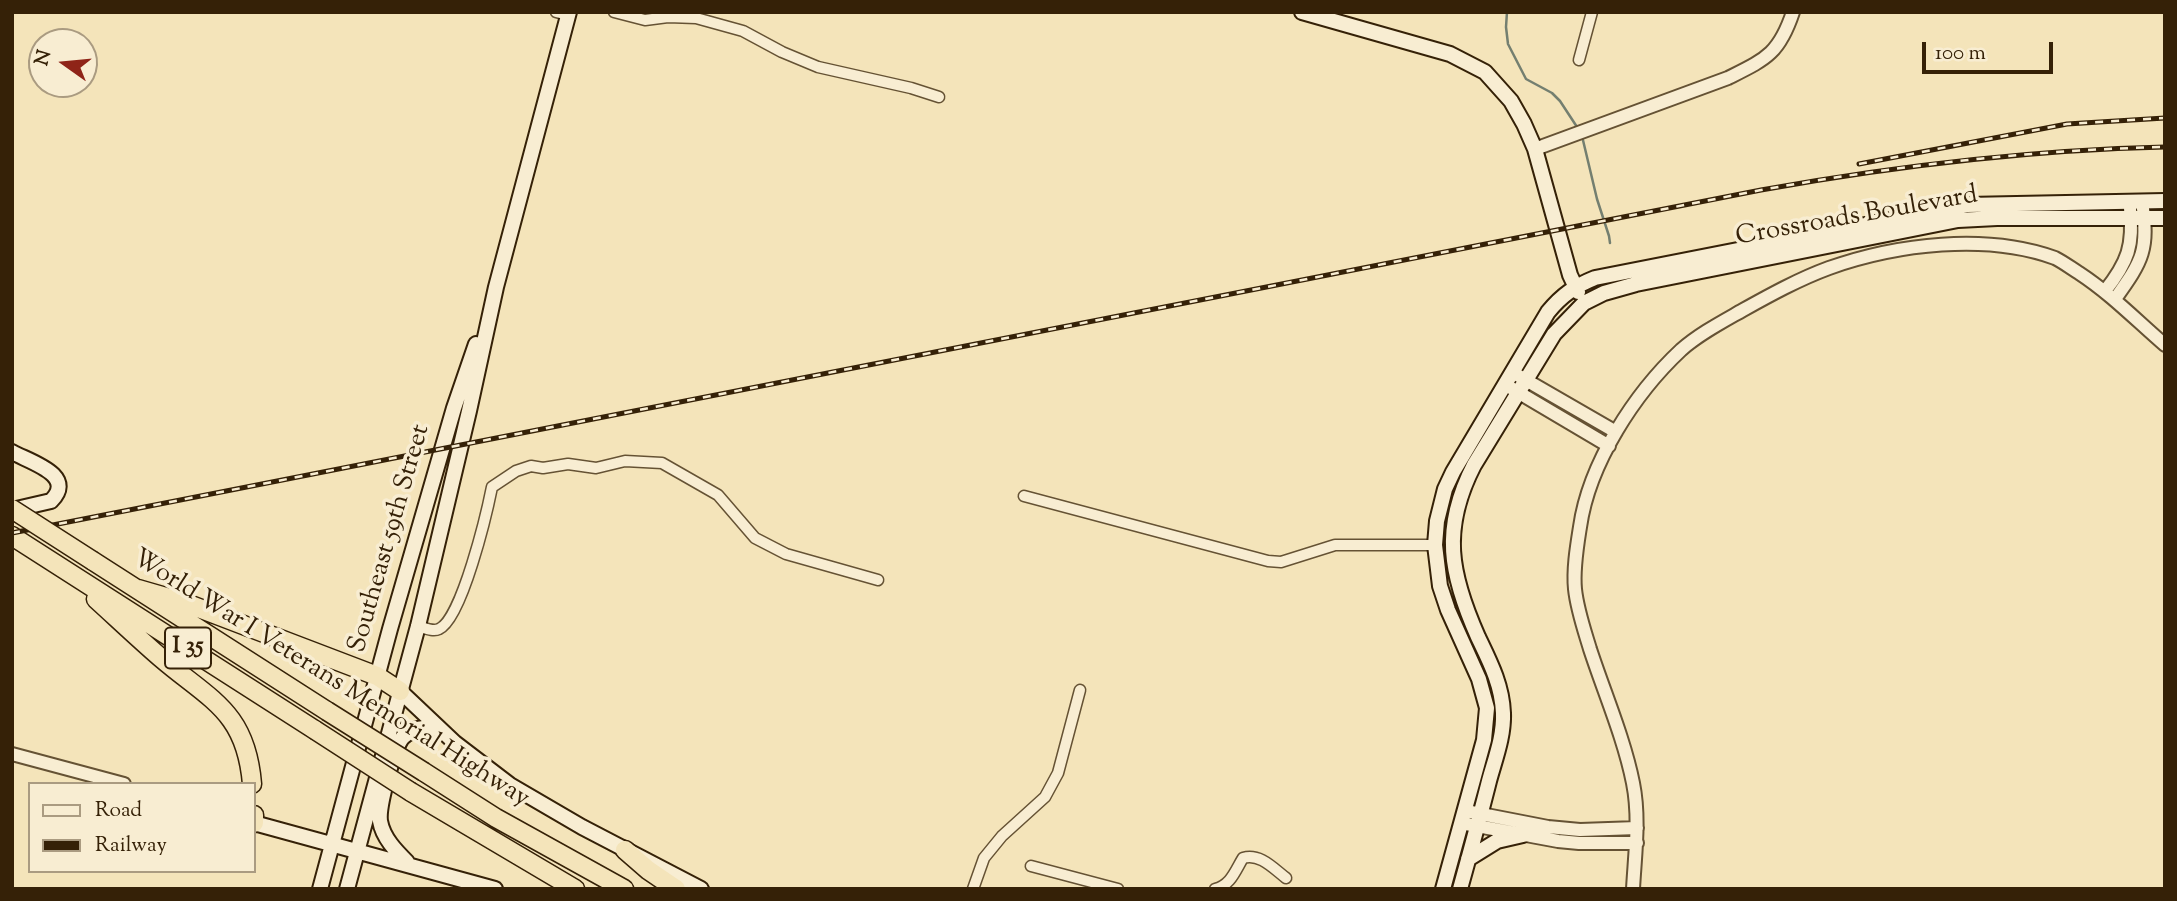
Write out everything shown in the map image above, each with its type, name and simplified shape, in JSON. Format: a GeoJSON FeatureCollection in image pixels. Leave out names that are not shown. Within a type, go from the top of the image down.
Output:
{"type":"FeatureCollection","features":[{"type":"Feature","properties":{"kind":"highway","name":"World War I Veterans Memorial Highway"},"geometry":{"type":"LineString","coordinates":[[12,510],[496,818],[624,889]]}},
{"type":"Feature","properties":{"kind":"highway","name":"World War I Veterans Memorial Highway"},"geometry":{"type":"LineString","coordinates":[[12,536],[411,792],[575,889]]}},
{"type":"Feature","properties":{"kind":"highway"},"geometry":{"type":"LineString","coordinates":[[60,567],[162,659],[211,696],[228,714],[244,743],[251,782]]}},
{"type":"Feature","properties":{"kind":"highway"},"geometry":{"type":"LineString","coordinates":[[138,589],[183,602],[377,676],[400,691]]}},
{"type":"Feature","properties":{"kind":"highway"},"geometry":{"type":"LineString","coordinates":[[625,850],[676,889]]}},
{"type":"Feature","properties":{"kind":"main road"},"geometry":{"type":"LineString","coordinates":[[1301,12],[1427,47],[1470,62],[1485,72],[1511,101],[1535,149],[1562,247],[1584,303],[1554,334],[1522,386],[1465,482],[1453,523],[1452,543],[1457,582],[1502,698],[1502,730],[1460,889]]}},
{"type":"Feature","properties":{"kind":"main road","name":"Southeast 59th Street"},"geometry":{"type":"LineString","coordinates":[[347,889],[418,625],[470,411],[496,286],[564,13]]}},
{"type":"Feature","properties":{"kind":"main road","name":"Crossroads Boulevard"},"geometry":{"type":"LineString","coordinates":[[1576,286],[1609,275],[1967,205],[2165,201]]}},
{"type":"Feature","properties":{"kind":"main road","name":"Crossroads Boulevard"},"geometry":{"type":"LineString","coordinates":[[1584,303],[1604,293],[1636,284],[1958,220],[2165,218]]}},
{"type":"Feature","properties":{"kind":"main road","name":"Southeast 59th Street"},"geometry":{"type":"LineString","coordinates":[[320,889],[377,676],[454,408],[496,286]]}},
{"type":"Feature","properties":{"kind":"main road"},"geometry":{"type":"LineString","coordinates":[[1443,889],[1483,740],[1487,708],[1479,680],[1440,586],[1435,545],[1437,521],[1445,489],[1461,457],[1548,312],[1560,297],[1576,286]]}},
{"type":"Feature","properties":{"kind":"main road"},"geometry":{"type":"LineString","coordinates":[[12,452],[52,472],[58,480],[59,488],[55,497],[46,504],[12,510]]}},
{"type":"Feature","properties":{"kind":"main road"},"geometry":{"type":"LineString","coordinates":[[400,691],[439,729],[510,785],[701,889]]}},
{"type":"Feature","properties":{"kind":"main road"},"geometry":{"type":"LineString","coordinates":[[409,864],[394,850],[383,831],[380,810],[383,795],[398,743],[414,730],[425,727],[439,729]]}},
{"type":"Feature","properties":{"kind":"main road"},"geometry":{"type":"LineString","coordinates":[[256,824],[495,889]]}},
{"type":"Feature","properties":{"kind":"main road"},"geometry":{"type":"LineString","coordinates":[[1468,859],[1497,841],[1523,835]]}},
{"type":"Feature","properties":{"kind":"street"},"geometry":{"type":"LineString","coordinates":[[614,12],[645,20],[696,18],[743,31],[818,67],[939,97]]}},
{"type":"Feature","properties":{"kind":"street"},"geometry":{"type":"LineString","coordinates":[[1579,60],[1592,12]]}},
{"type":"Feature","properties":{"kind":"street"},"geometry":{"type":"LineString","coordinates":[[1535,149],[1728,78],[1756,64],[1774,52],[1785,35],[1793,12]]}},
{"type":"Feature","properties":{"kind":"street"},"geometry":{"type":"LineString","coordinates":[[2110,295],[2126,260],[2132,232],[2138,219],[2136,201]]}},
{"type":"Feature","properties":{"kind":"street"},"geometry":{"type":"LineString","coordinates":[[1633,889],[1637,810],[1632,779],[1583,626],[1575,588],[1580,524],[1591,485],[1616,432],[1641,391],[1683,348],[1727,318],[1771,294],[1829,268],[1879,254],[1972,243],[2020,249],[2057,259],[2110,295],[2165,345]]}},
{"type":"Feature","properties":{"kind":"street"},"geometry":{"type":"LineString","coordinates":[[1508,378],[1616,432]]}},
{"type":"Feature","properties":{"kind":"street"},"geometry":{"type":"LineString","coordinates":[[1522,386],[1609,446]]}},
{"type":"Feature","properties":{"kind":"street"},"geometry":{"type":"LineString","coordinates":[[418,625],[438,630],[449,621],[470,571],[492,487],[516,471],[531,466],[543,468],[568,464],[596,468],[625,461],[662,463],[718,495],[755,538],[786,554],[873,581],[878,580]]}},
{"type":"Feature","properties":{"kind":"street"},"geometry":{"type":"LineString","coordinates":[[1024,496],[1268,561],[1281,562],[1335,545],[1435,545]]}},
{"type":"Feature","properties":{"kind":"street"},"geometry":{"type":"LineString","coordinates":[[973,889],[984,858],[1002,836],[1045,797],[1058,773],[1080,690]]}},
{"type":"Feature","properties":{"kind":"street"},"geometry":{"type":"LineString","coordinates":[[12,754],[117,782]]}},
{"type":"Feature","properties":{"kind":"street"},"geometry":{"type":"LineString","coordinates":[[1463,817],[1580,830],[1637,828]]}},
{"type":"Feature","properties":{"kind":"street"},"geometry":{"type":"LineString","coordinates":[[1479,820],[1523,835],[1579,843],[1637,842]]}},
{"type":"Feature","properties":{"kind":"street"},"geometry":{"type":"LineString","coordinates":[[1215,889],[1225,886],[1243,858],[1250,856],[1259,858],[1286,878]]}},
{"type":"Feature","properties":{"kind":"street"},"geometry":{"type":"LineString","coordinates":[[1031,866],[1118,889]]}},
{"type":"Feature","properties":{"kind":"waterway"},"geometry":{"type":"LineString","coordinates":[[1507,12],[1508,44],[1526,79],[1552,93],[1579,130]]}},
{"type":"Feature","properties":{"kind":"waterway"},"geometry":{"type":"LineString","coordinates":[[1582,136],[1610,243]]}},
{"type":"Feature","properties":{"kind":"railway"},"geometry":{"type":"LineString","coordinates":[[1859,164],[2067,124],[2165,118]]}},
{"type":"Feature","properties":{"kind":"railway"},"geometry":{"type":"LineString","coordinates":[[12,533],[1761,190],[1962,161],[2165,147]]}}]}
